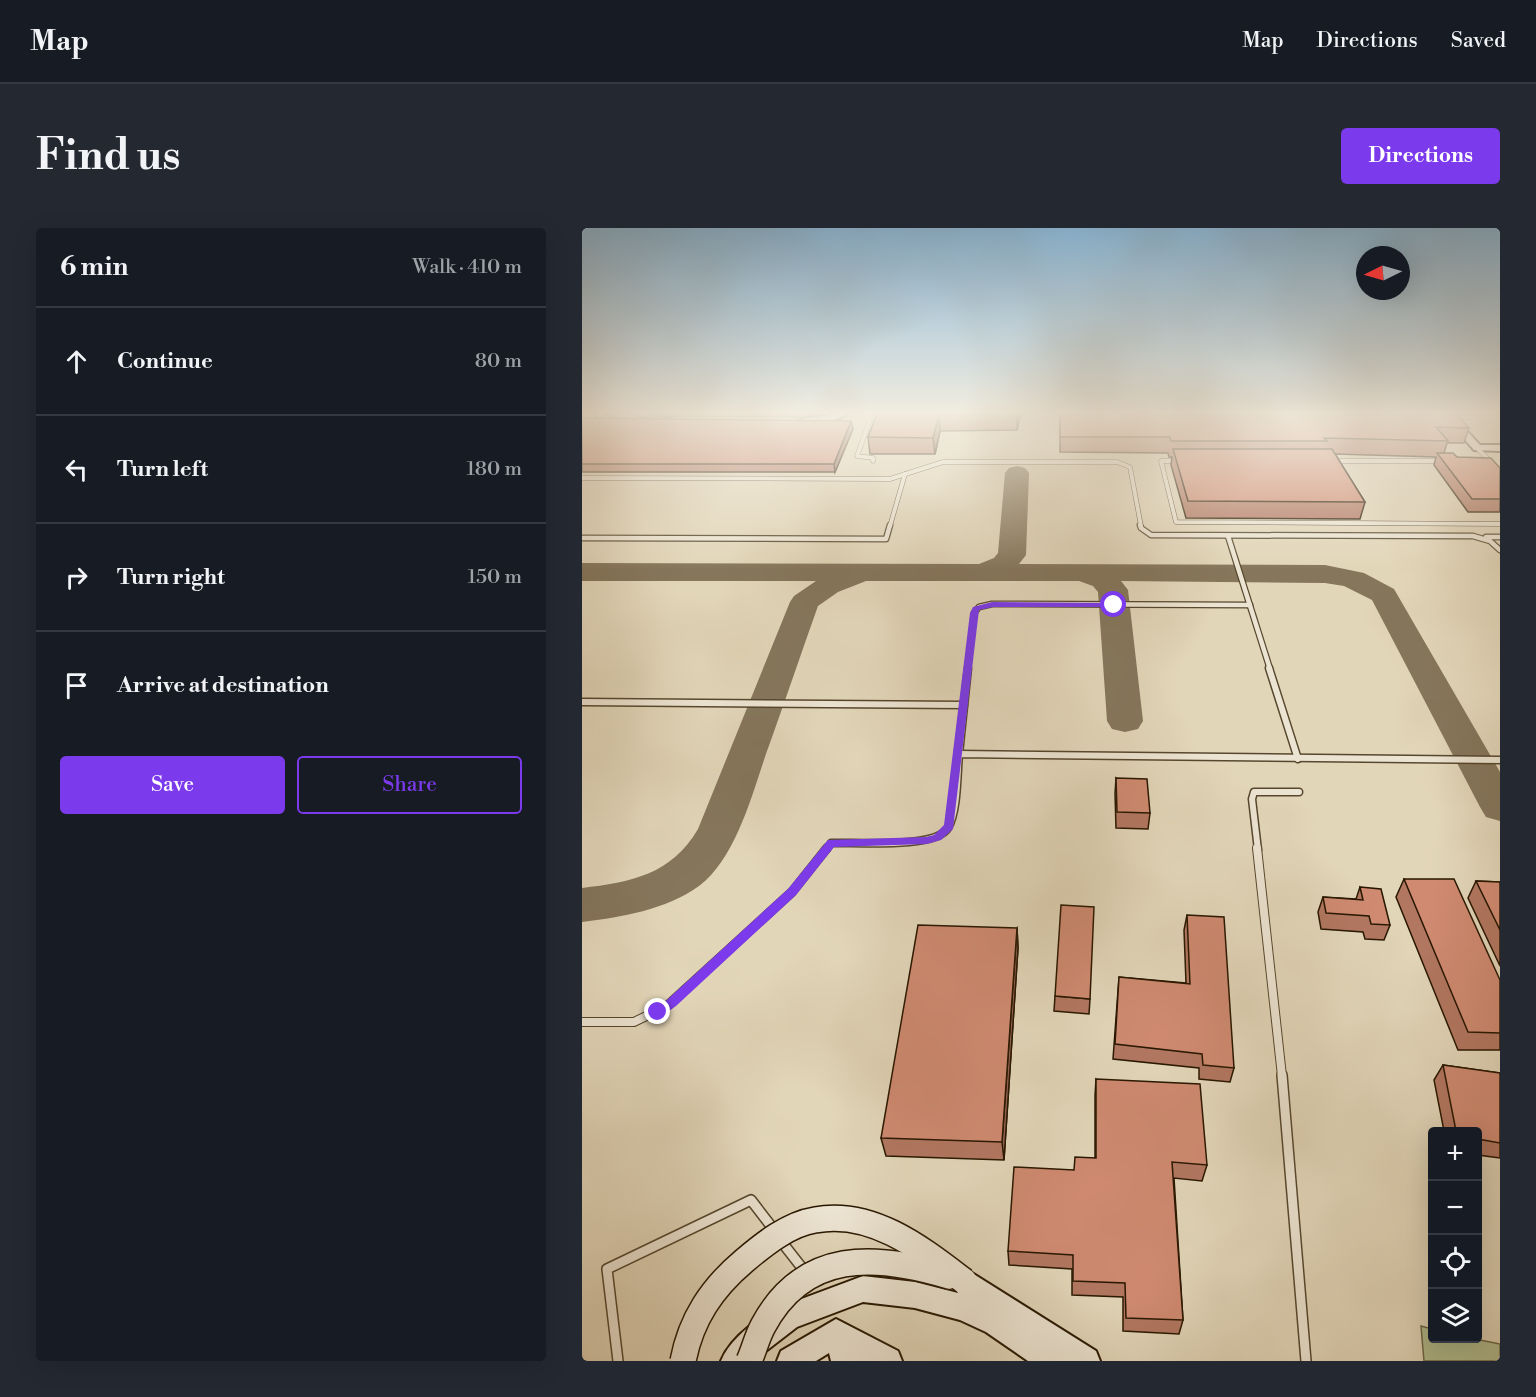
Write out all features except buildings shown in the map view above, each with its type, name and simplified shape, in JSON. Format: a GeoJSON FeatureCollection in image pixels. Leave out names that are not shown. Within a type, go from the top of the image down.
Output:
{"type":"FeatureCollection","features":[{"type":"Feature","properties":{"kind":"street"},"geometry":{"type":"LineString","coordinates":[[683,1361],[685,1346],[703,1306],[739,1264],[779,1236],[814,1220],[852,1220],[897,1233],[964,1281],[1086,1361]]}},
{"type":"Feature","properties":{"kind":"street"},"geometry":{"type":"LineString","coordinates":[[749,1361],[757,1336],[782,1297],[813,1273],[850,1260],[894,1260],[928,1268],[964,1281]]}},
{"type":"Feature","properties":{"kind":"street"},"geometry":{"type":"LineString","coordinates":[[735,1361],[747,1347],[821,1293],[863,1289],[890,1290],[950,1303],[996,1322],[1053,1361]]}},
{"type":"Feature","properties":{"kind":"street"},"geometry":{"type":"LineString","coordinates":[[791,1361],[836,1333]]}},
{"type":"Feature","properties":{"kind":"street"},"geometry":{"type":"LineString","coordinates":[[836,1333],[845,1361]]}},
{"type":"Feature","properties":{"kind":"street"},"geometry":{"type":"LineString","coordinates":[[836,1333],[888,1361]]}},
{"type":"Feature","properties":{"kind":"lane"},"geometry":{"type":"LineString","coordinates":[[582,478],[890,478],[931,465]]}},
{"type":"Feature","properties":{"kind":"lane"},"geometry":{"type":"LineString","coordinates":[[1129,465],[1141,528],[1144,532],[1155,536],[1500,537]]}},
{"type":"Feature","properties":{"kind":"lane"},"geometry":{"type":"LineString","coordinates":[[1162,465],[1176,522],[1500,524]]}},
{"type":"Feature","properties":{"kind":"lane"},"geometry":{"type":"LineString","coordinates":[[582,538],[886,538],[905,474]]}},
{"type":"Feature","properties":{"kind":"lane"},"geometry":{"type":"LineString","coordinates":[[1228,536],[1298,759]]}},
{"type":"Feature","properties":{"kind":"lane"},"geometry":{"type":"LineString","coordinates":[[1480,537],[1490,541],[1500,550]]}},
{"type":"Feature","properties":{"kind":"lane"},"geometry":{"type":"LineString","coordinates":[[582,1022],[634,1022],[667,1006],[792,892],[831,843],[839,841],[919,842],[942,834],[951,821],[974,613],[982,606],[1250,605]]}},
{"type":"Feature","properties":{"kind":"lane"},"geometry":{"type":"LineString","coordinates":[[582,702],[964,705]]}},
{"type":"Feature","properties":{"kind":"lane"},"geometry":{"type":"LineString","coordinates":[[959,754],[1298,759],[1500,759]]}},
{"type":"Feature","properties":{"kind":"lane"},"geometry":{"type":"LineString","coordinates":[[1299,792],[1258,790],[1252,795],[1252,799],[1282,1072],[1306,1361]]}},
{"type":"Feature","properties":{"kind":"lane"},"geometry":{"type":"LineString","coordinates":[[618,1361],[607,1269],[751,1200],[821,1293]]}},
{"type":"Feature","properties":{"kind":"green space"},"geometry":{"type":"Polygon","coordinates":[[[1421,1326],[1428,1328],[1428,1343],[1482,1343],[1482,1340],[1500,1344],[1500,1361],[1424,1361],[1421,1326]]]}},
{"type":"Feature","properties":{"kind":"taxiway"},"geometry":{"type":"LineString","coordinates":[[983,573],[1004,564],[1012,555],[1017,473]]}},
{"type":"Feature","properties":{"kind":"taxiway"},"geometry":{"type":"LineString","coordinates":[[582,572],[983,573]]}},
{"type":"Feature","properties":{"kind":"taxiway"},"geometry":{"type":"LineString","coordinates":[[983,573],[1302,573],[1344,577],[1364,583],[1384,595],[1500,807]]}},
{"type":"Feature","properties":{"kind":"taxiway"},"geometry":{"type":"LineString","coordinates":[[1083,573],[1103,580],[1113,590],[1125,721]]}},
{"type":"Feature","properties":{"kind":"taxiway"},"geometry":{"type":"LineString","coordinates":[[582,905],[627,898],[657,889],[683,875],[699,861],[718,830],[805,602],[828,586],[855,576]]}},
{"type":"Feature","properties":{"kind":"route"},"geometry":{"type":"LineString","coordinates":[[658,1012],[672,1003],[792,892],[831,843],[839,841],[927,841],[942,834],[949,826],[976,609],[992,604],[1114,605]]}}]}
